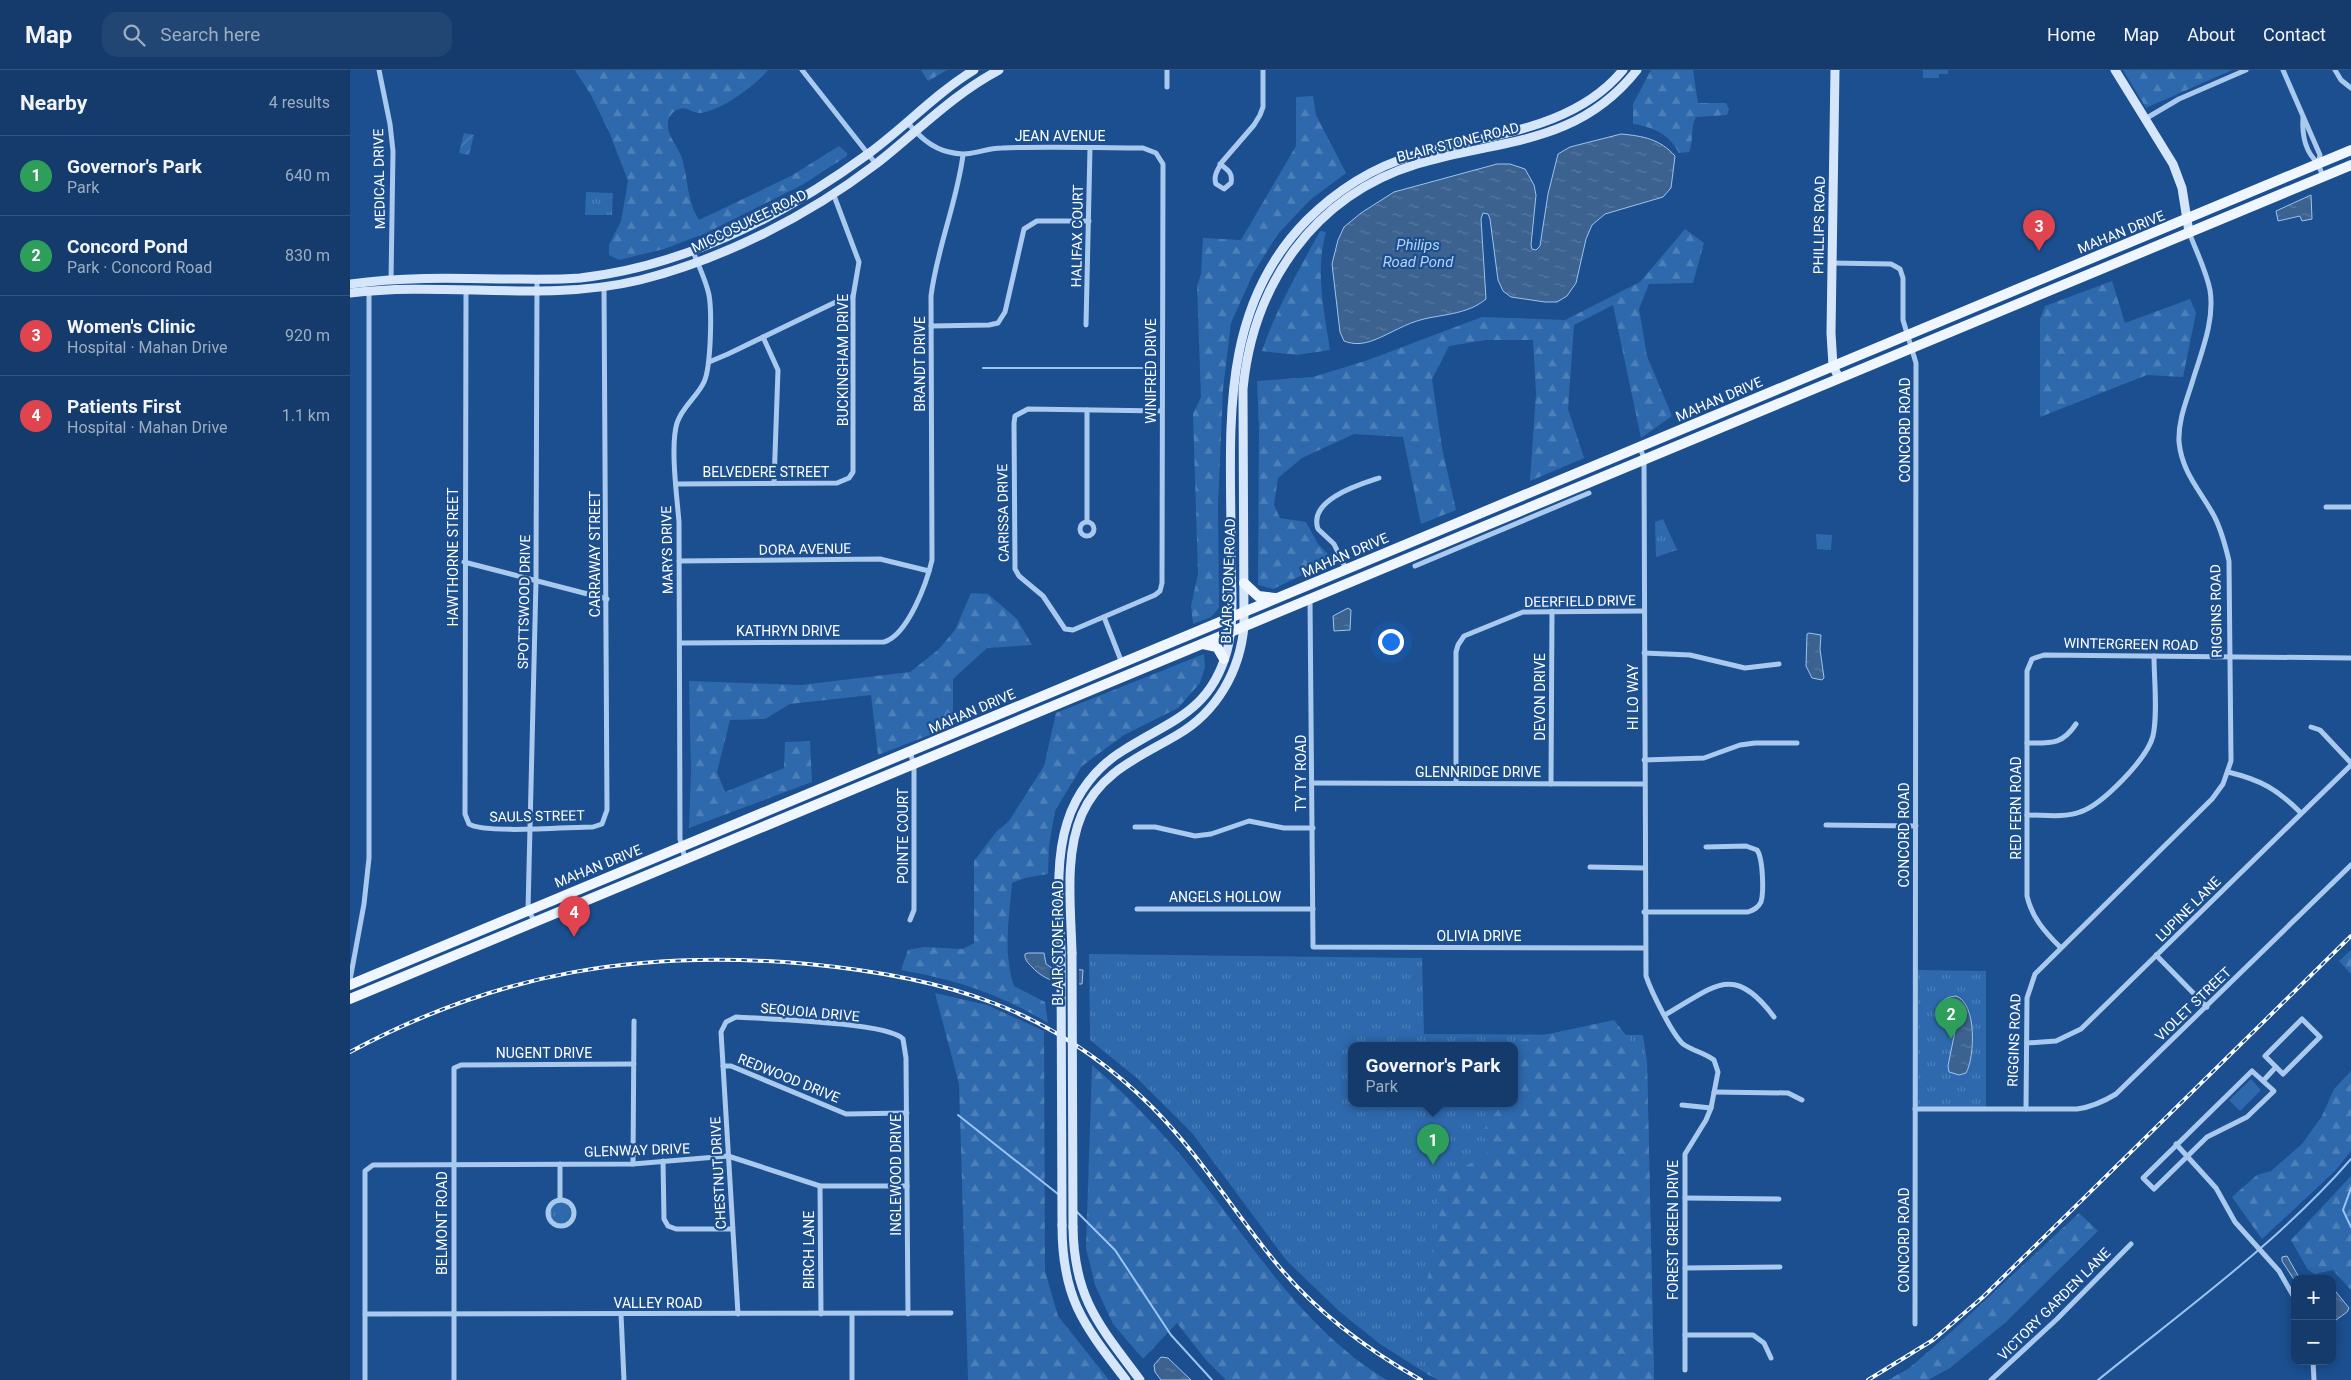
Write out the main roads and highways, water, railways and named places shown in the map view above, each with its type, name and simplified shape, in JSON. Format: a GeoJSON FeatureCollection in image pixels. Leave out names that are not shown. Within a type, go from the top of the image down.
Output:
{"type":"FeatureCollection","features":[{"type":"Feature","properties":{"kind":"main road","name":"MICCOSUKEE ROAD"},"geometry":{"type":"LineString","coordinates":[[350,284],[579,278],[649,265],[693,252],[805,197],[869,154],[932,99],[974,70]]}},
{"type":"Feature","properties":{"kind":"main road","name":"MICCOSUKEE ROAD"},"geometry":{"type":"LineString","coordinates":[[350,294],[369,291],[391,284],[537,291],[580,289],[639,280],[697,262],[778,225],[833,193],[876,164],[957,96],[999,70]]}},
{"type":"Feature","properties":{"kind":"main road","name":"BLAIR STONE ROAD"},"geometry":{"type":"LineString","coordinates":[[1126,1380],[1088,1330],[1075,1304],[1064,1268],[1062,1225],[1060,860],[1067,823],[1079,796],[1095,773],[1125,749],[1174,723],[1202,698],[1214,682],[1224,659],[1231,631],[1232,618],[1232,432],[1236,358],[1249,311],[1276,259],[1316,212],[1336,195],[1361,178],[1410,156],[1555,118],[1589,101],[1622,70]]}},
{"type":"Feature","properties":{"kind":"main road","name":"BLAIR STONE ROAD"},"geometry":{"type":"LineString","coordinates":[[1140,1380],[1101,1329],[1086,1301],[1075,1264],[1072,1227],[1071,892],[1074,842],[1078,823],[1091,797],[1117,769],[1192,726],[1208,711],[1232,675],[1238,658],[1244,626],[1243,389],[1249,346],[1261,307],[1290,255],[1314,226],[1337,207],[1379,180],[1416,164],[1540,136],[1562,128],[1578,121],[1602,104],[1618,91],[1637,70]]}},
{"type":"Feature","properties":{"kind":"main road","name":"PHILLIPS ROAD"},"geometry":{"type":"LineString","coordinates":[[1835,70],[1832,263],[1833,366],[1839,378]]}},
{"type":"Feature","properties":{"kind":"main road","name":"RIGGINS ROAD"},"geometry":{"type":"LineString","coordinates":[[2115,70],[2177,173],[2188,219],[2189,232]]}},
{"type":"Feature","properties":{"kind":"main road","name":"MAHAN DRIVE"},"geometry":{"type":"LineString","coordinates":[[350,985],[2351,150]]}},
{"type":"Feature","properties":{"kind":"main road","name":"MAHAN DRIVE"},"geometry":{"type":"LineString","coordinates":[[350,997],[914,765],[1231,631],[1530,513],[1644,459],[2351,164]]}},
{"type":"Feature","properties":{"kind":"main road"},"geometry":{"type":"LineString","coordinates":[[2098,256],[2102,269]]}},
{"type":"Feature","properties":{"kind":"main road"},"geometry":{"type":"LineString","coordinates":[[580,289],[593,284],[603,274]]}},
{"type":"Feature","properties":{"kind":"main road"},"geometry":{"type":"LineString","coordinates":[[506,279],[506,290]]}},
{"type":"Feature","properties":{"kind":"main road"},"geometry":{"type":"LineString","coordinates":[[2008,293],[2013,306]]}},
{"type":"Feature","properties":{"kind":"main road"},"geometry":{"type":"LineString","coordinates":[[1737,406],[1744,418]]}},
{"type":"Feature","properties":{"kind":"main road"},"geometry":{"type":"LineString","coordinates":[[1244,583],[1247,588],[1258,596],[1278,598]]}},
{"type":"Feature","properties":{"kind":"main road"},"geometry":{"type":"LineString","coordinates":[[1202,643],[1217,647],[1224,659]]}},
{"type":"Feature","properties":{"kind":"main road"},"geometry":{"type":"LineString","coordinates":[[1202,698],[1208,711]]}},
{"type":"Feature","properties":{"kind":"main road"},"geometry":{"type":"LineString","coordinates":[[978,724],[982,736]]}},
{"type":"Feature","properties":{"kind":"main road"},"geometry":{"type":"LineString","coordinates":[[1108,761],[1117,769]]}},
{"type":"Feature","properties":{"kind":"main road"},"geometry":{"type":"LineString","coordinates":[[830,785],[835,797]]}},
{"type":"Feature","properties":{"kind":"main road"},"geometry":{"type":"LineString","coordinates":[[1060,892],[1071,892]]}},
{"type":"Feature","properties":{"kind":"main road"},"geometry":{"type":"LineString","coordinates":[[440,947],[443,960]]}},
{"type":"Feature","properties":{"kind":"water","name":"Philips Road Pond"},"geometry":{"type":"Polygon","coordinates":[[[1621,134],[1651,139],[1675,156],[1671,188],[1663,197],[1605,214],[1592,225],[1586,239],[1576,283],[1567,296],[1557,302],[1545,302],[1511,297],[1503,291],[1498,280],[1490,219],[1488,214],[1483,213],[1481,219],[1486,299],[1464,311],[1417,321],[1370,341],[1355,343],[1344,341],[1340,332],[1332,264],[1338,240],[1344,227],[1361,213],[1394,192],[1497,164],[1510,164],[1525,169],[1534,185],[1536,195],[1531,245],[1532,249],[1536,250],[1540,246],[1548,194],[1558,154],[1570,147],[1621,134]]]}},
{"type":"Feature","properties":{"kind":"water"},"geometry":{"type":"Polygon","coordinates":[[[2311,195],[2312,219],[2302,221],[2300,216],[2278,221],[2276,211],[2311,195]]]}},
{"type":"Feature","properties":{"kind":"water"},"geometry":{"type":"Polygon","coordinates":[[[1348,608],[1351,610],[1350,630],[1334,631],[1333,616],[1348,608]]]}},
{"type":"Feature","properties":{"kind":"water"},"geometry":{"type":"Polygon","coordinates":[[[1807,634],[1821,635],[1820,649],[1824,678],[1822,680],[1812,678],[1806,666],[1807,634]]]}},
{"type":"Feature","properties":{"kind":"water"},"geometry":{"type":"Polygon","coordinates":[[[1044,953],[1046,964],[1052,968],[1083,970],[1082,984],[1061,983],[1043,976],[1025,958],[1025,954],[1044,953]]]}},
{"type":"Feature","properties":{"kind":"water"},"geometry":{"type":"Polygon","coordinates":[[[1956,996],[1963,1001],[1968,1009],[1972,1031],[1969,1065],[1966,1073],[1959,1075],[1949,1072],[1948,1066],[1955,1031],[1943,1011],[1942,1005],[1943,1001],[1947,998],[1956,996]]]}},
{"type":"Feature","properties":{"kind":"water"},"geometry":{"type":"Polygon","coordinates":[[[2287,1256],[2298,1275],[2291,1275],[2282,1261],[2282,1257],[2287,1256]]]}},
{"type":"Feature","properties":{"kind":"water"},"geometry":{"type":"Polygon","coordinates":[[[2336,1292],[2349,1308],[2347,1312],[2336,1320],[2336,1292]]]}},
{"type":"Feature","properties":{"kind":"water"},"geometry":{"type":"Polygon","coordinates":[[[1161,1357],[1168,1358],[1191,1380],[1161,1380],[1155,1372],[1154,1365],[1161,1357]]]}},
{"type":"Feature","properties":{"kind":"waterway"},"geometry":{"type":"LineString","coordinates":[[983,368],[1153,368]]}},
{"type":"Feature","properties":{"kind":"waterway"},"geometry":{"type":"LineString","coordinates":[[958,1115],[1058,1194]]}},
{"type":"Feature","properties":{"kind":"waterway"},"geometry":{"type":"LineString","coordinates":[[2098,1380],[2262,1247],[2323,1190],[2351,1159]]}},
{"type":"Feature","properties":{"kind":"waterway"},"geometry":{"type":"LineString","coordinates":[[2351,1188],[2343,1210],[2351,1227]]}},
{"type":"Feature","properties":{"kind":"waterway"},"geometry":{"type":"LineString","coordinates":[[1076,1211],[1115,1250],[1171,1335],[1212,1380]]}},
{"type":"Feature","properties":{"kind":"railway"},"geometry":{"type":"LineString","coordinates":[[1868,1380],[1933,1340],[1983,1297],[2351,936]]}},
{"type":"Feature","properties":{"kind":"railway"},"geometry":{"type":"LineString","coordinates":[[350,1052],[406,1025],[461,1002],[516,985],[572,972],[629,964],[687,960],[746,960],[808,964],[905,978],[951,989],[994,1003],[1035,1022],[1075,1045],[1114,1073],[1169,1125],[1291,1281],[1325,1313],[1361,1342],[1421,1380]]}},
{"type":"Feature","properties":{"kind":"place","name":"Women's Clinic"},"geometry":{"type":"Point","coordinates":[2039,251]}},
{"type":"Feature","properties":{"kind":"place","name":"Patients First"},"geometry":{"type":"Point","coordinates":[574,937]}},
{"type":"Feature","properties":{"kind":"place","name":"Concord Pond"},"geometry":{"type":"Point","coordinates":[1951,1039]}},
{"type":"Feature","properties":{"kind":"place","name":"Governor's Park"},"geometry":{"type":"Point","coordinates":[1433,1165]}}]}
